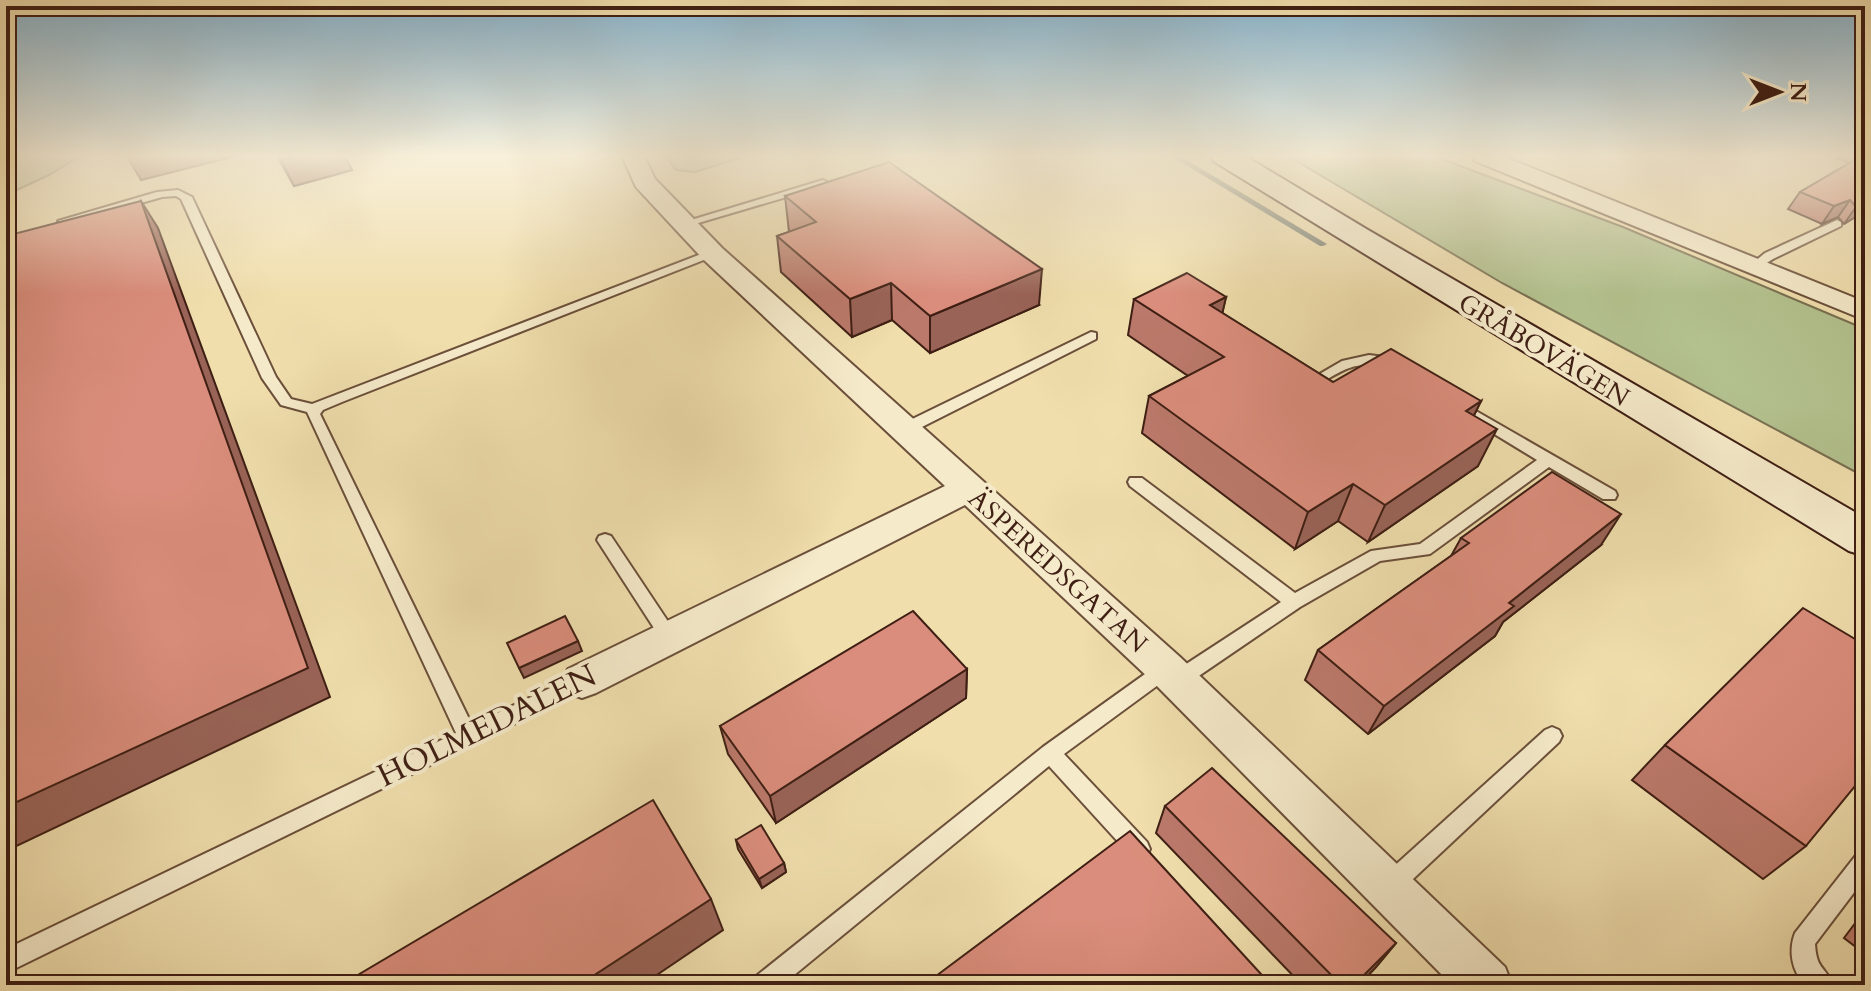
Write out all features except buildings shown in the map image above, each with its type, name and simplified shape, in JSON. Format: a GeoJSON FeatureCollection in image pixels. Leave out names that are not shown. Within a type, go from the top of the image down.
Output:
{"type":"FeatureCollection","features":[{"type":"Feature","properties":{"kind":"main road","name":"GRÅBOVÄGEN"},"geometry":{"type":"LineString","coordinates":[[1300,202],[1865,539]]}},
{"type":"Feature","properties":{"kind":"main road","name":"GRÅBOVÄGEN"},"geometry":{"type":"LineString","coordinates":[[1334,202],[1795,471],[1865,508]]}},
{"type":"Feature","properties":{"kind":"street","name":"ÄSPEREDSGATAN"},"geometry":{"type":"LineString","coordinates":[[663,202],[713,254],[1172,674],[1486,985]]}},
{"type":"Feature","properties":{"kind":"street"},"geometry":{"type":"LineString","coordinates":[[1596,202],[1865,312]]}},
{"type":"Feature","properties":{"kind":"street","name":"HOLMEDALEN"},"geometry":{"type":"LineString","coordinates":[[582,681],[967,489]]}},
{"type":"Feature","properties":{"kind":"lane"},"geometry":{"type":"LineString","coordinates":[[57,223],[131,202]]}},
{"type":"Feature","properties":{"kind":"lane"},"geometry":{"type":"LineString","coordinates":[[188,202],[269,378],[286,402],[316,410],[713,254]]}},
{"type":"Feature","properties":{"kind":"lane"},"geometry":{"type":"LineString","coordinates":[[684,224],[758,202]]}},
{"type":"Feature","properties":{"kind":"lane"},"geometry":{"type":"LineString","coordinates":[[1754,267],[1769,256],[1837,224]]}},
{"type":"Feature","properties":{"kind":"lane"},"geometry":{"type":"LineString","coordinates":[[903,430],[1091,336]]}},
{"type":"Feature","properties":{"kind":"lane"},"geometry":{"type":"LineString","coordinates":[[1293,392],[1353,361],[1382,360],[1407,375]]}},
{"type":"Feature","properties":{"kind":"lane"},"geometry":{"type":"LineString","coordinates":[[1446,398],[1609,495]]}},
{"type":"Feature","properties":{"kind":"lane"},"geometry":{"type":"LineString","coordinates":[[316,410],[313,414],[467,736]]}},
{"type":"Feature","properties":{"kind":"lane"},"geometry":{"type":"LineString","coordinates":[[763,985],[1050,753],[1172,674],[1377,555],[1424,550],[1549,459]]}},
{"type":"Feature","properties":{"kind":"lane"},"geometry":{"type":"LineString","coordinates":[[1136,482],[1294,602]]}},
{"type":"Feature","properties":{"kind":"lane"},"geometry":{"type":"LineString","coordinates":[[605,540],[669,637]]}},
{"type":"Feature","properties":{"kind":"lane","name":"HOLMEDALEN"},"geometry":{"type":"LineString","coordinates":[[6,961],[582,681]]}},
{"type":"Feature","properties":{"kind":"lane"},"geometry":{"type":"LineString","coordinates":[[1388,888],[1552,736]]}},
{"type":"Feature","properties":{"kind":"lane"},"geometry":{"type":"LineString","coordinates":[[1050,753],[1156,868]]}},
{"type":"Feature","properties":{"kind":"lane"},"geometry":{"type":"LineString","coordinates":[[1821,985],[1805,968],[1803,941],[1865,861]]}},
{"type":"Feature","properties":{"kind":"green space"},"geometry":{"type":"Polygon","coordinates":[[[1366,202],[1557,202],[1865,329],[1865,477],[1502,283],[1366,202]]]}},
{"type":"Feature","properties":{"kind":"waterway"},"geometry":{"type":"LineString","coordinates":[[1253,202],[1323,244]]}}]}
